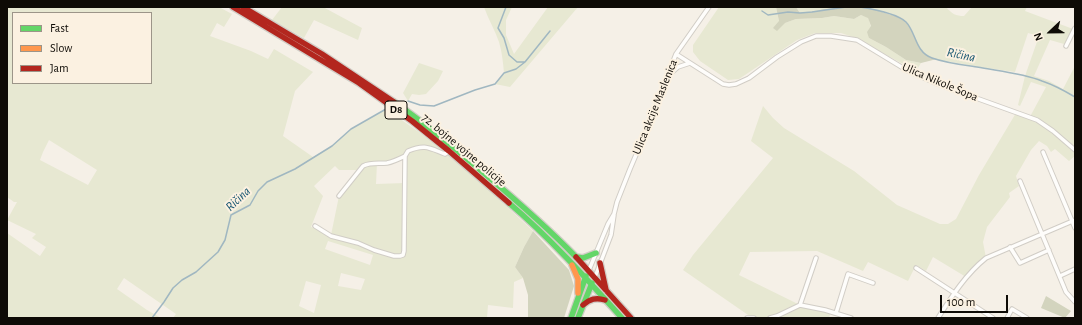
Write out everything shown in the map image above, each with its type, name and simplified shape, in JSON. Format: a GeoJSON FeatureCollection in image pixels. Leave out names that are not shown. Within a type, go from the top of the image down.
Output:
{"type":"FeatureCollection","features":[{"type":"Feature","properties":{"kind":"main road","name":"72. bojne vojne policije"},"geometry":{"type":"LineString","coordinates":[[233,7],[359,83],[412,122],[449,151],[528,219],[586,278]]}},
{"type":"Feature","properties":{"kind":"main road","name":"72. bojne vojne policije"},"geometry":{"type":"LineString","coordinates":[[243,7],[296,37],[400,106],[508,193],[589,270]]}},
{"type":"Feature","properties":{"kind":"main road"},"geometry":{"type":"LineString","coordinates":[[576,257],[583,258],[596,253]]}},
{"type":"Feature","properties":{"kind":"main road"},"geometry":{"type":"LineString","coordinates":[[571,263],[578,279],[578,296]]}},
{"type":"Feature","properties":{"kind":"main road"},"geometry":{"type":"LineString","coordinates":[[600,263],[606,283],[606,290]]}},
{"type":"Feature","properties":{"kind":"main road"},"geometry":{"type":"LineString","coordinates":[[571,318],[589,270]]}},
{"type":"Feature","properties":{"kind":"main road","name":"D8"},"geometry":{"type":"LineString","coordinates":[[589,270],[630,318]]}},
{"type":"Feature","properties":{"kind":"main road"},"geometry":{"type":"LineString","coordinates":[[578,318],[595,277]]}},
{"type":"Feature","properties":{"kind":"main road","name":"D8"},"geometry":{"type":"LineString","coordinates":[[586,278],[622,318]]}},
{"type":"Feature","properties":{"kind":"main road"},"geometry":{"type":"LineString","coordinates":[[583,305],[587,301],[595,298],[605,300]]}},
{"type":"Feature","properties":{"kind":"street","name":"Ulica akcije Maslenica"},"geometry":{"type":"LineString","coordinates":[[595,277],[611,235],[617,202],[676,54],[710,7]]}},
{"type":"Feature","properties":{"kind":"street"},"geometry":{"type":"LineString","coordinates":[[1066,46],[1075,28]]}},
{"type":"Feature","properties":{"kind":"street","name":"Ulica Nikole Šopa"},"geometry":{"type":"LineString","coordinates":[[676,54],[723,84],[729,85],[736,84],[749,78],[777,57],[801,42],[816,36],[831,36],[857,40],[908,71],[940,85],[1037,120],[1053,131],[1075,150]]}},
{"type":"Feature","properties":{"kind":"street"},"geometry":{"type":"LineString","coordinates":[[668,75],[678,67],[690,63]]}},
{"type":"Feature","properties":{"kind":"street"},"geometry":{"type":"LineString","coordinates":[[315,226],[331,236],[358,243],[394,256],[403,255],[405,156],[408,150],[418,147],[428,147],[445,154],[449,151]]}},
{"type":"Feature","properties":{"kind":"street"},"geometry":{"type":"LineString","coordinates":[[1043,152],[1074,220],[1075,228]]}},
{"type":"Feature","properties":{"kind":"street"},"geometry":{"type":"LineString","coordinates":[[339,196],[363,166],[367,164],[387,163],[405,156]]}},
{"type":"Feature","properties":{"kind":"street"},"geometry":{"type":"LineString","coordinates":[[1020,180],[1066,292],[1075,302]]}},
{"type":"Feature","properties":{"kind":"street","name":"Ulica akcije Maslenica"},"geometry":{"type":"LineString","coordinates":[[589,270],[608,224],[614,214]]}},
{"type":"Feature","properties":{"kind":"street"},"geometry":{"type":"LineString","coordinates":[[938,318],[966,277],[986,258],[1074,220]]}},
{"type":"Feature","properties":{"kind":"street"},"geometry":{"type":"LineString","coordinates":[[1010,247],[1020,263],[1049,250]]}},
{"type":"Feature","properties":{"kind":"street"},"geometry":{"type":"LineString","coordinates":[[800,305],[816,258]]}},
{"type":"Feature","properties":{"kind":"street"},"geometry":{"type":"LineString","coordinates":[[916,268],[992,318]]}},
{"type":"Feature","properties":{"kind":"street"},"geometry":{"type":"LineString","coordinates":[[1060,276],[1075,269]]}},
{"type":"Feature","properties":{"kind":"street"},"geometry":{"type":"LineString","coordinates":[[836,313],[848,274],[873,283]]}},
{"type":"Feature","properties":{"kind":"street"},"geometry":{"type":"LineString","coordinates":[[770,318],[800,305],[851,318]]}},
{"type":"Feature","properties":{"kind":"street"},"geometry":{"type":"LineString","coordinates":[[1007,318],[1012,308],[1027,318]]}},
{"type":"Feature","properties":{"kind":"street"},"geometry":{"type":"LineString","coordinates":[[747,318],[754,318]]}},
{"type":"Feature","properties":{"kind":"green space"},"geometry":{"type":"Polygon","coordinates":[[[7,7],[219,7],[232,14],[224,27],[217,23],[210,36],[268,59],[274,49],[313,72],[295,91],[283,136],[313,157],[332,146],[351,129],[386,109],[436,144],[477,179],[533,231],[515,267],[523,278],[514,282],[513,308],[488,305],[487,318],[173,318],[176,314],[124,278],[117,289],[161,318],[7,318],[7,233],[40,256],[46,247],[32,238],[36,234],[7,220],[17,202],[14,202],[7,197],[7,7]],[[49,140],[40,160],[88,185],[97,170],[49,140]],[[405,156],[387,163],[377,163],[376,184],[405,183],[405,156]],[[335,166],[314,186],[323,196],[311,227],[331,235],[339,196],[358,170],[339,170],[335,166]],[[328,241],[325,249],[370,265],[373,255],[328,241]],[[341,273],[338,286],[361,290],[365,279],[341,273]],[[306,281],[299,306],[314,313],[321,285],[306,281]]]}},
{"type":"Feature","properties":{"kind":"green space"},"geometry":{"type":"Polygon","coordinates":[[[282,7],[323,7],[362,28],[358,40],[314,20],[304,38],[272,20],[282,7]]]}},
{"type":"Feature","properties":{"kind":"green space"},"geometry":{"type":"Polygon","coordinates":[[[484,7],[512,7],[506,20],[506,35],[514,54],[548,7],[578,7],[510,87],[495,84],[504,73],[502,57],[499,42],[484,7]]]}},
{"type":"Feature","properties":{"kind":"green space"},"geometry":{"type":"Polygon","coordinates":[[[719,7],[776,7],[779,21],[785,23],[796,19],[834,16],[854,19],[861,15],[868,17],[871,27],[869,38],[906,60],[921,63],[916,71],[853,37],[841,33],[815,33],[797,40],[739,79],[728,80],[700,61],[693,52],[693,45],[719,7]]]}},
{"type":"Feature","properties":{"kind":"green space"},"geometry":{"type":"Polygon","coordinates":[[[776,7],[796,7],[800,13],[838,7],[861,7],[894,16],[903,20],[907,24],[925,54],[937,59],[921,63],[906,60],[869,38],[867,32],[871,26],[868,18],[861,15],[854,19],[834,16],[796,19],[785,23],[777,31],[773,28],[779,21],[776,7]]]}},
{"type":"Feature","properties":{"kind":"green space"},"geometry":{"type":"Polygon","coordinates":[[[796,7],[846,7],[800,13],[796,7]]]}},
{"type":"Feature","properties":{"kind":"green space"},"geometry":{"type":"Polygon","coordinates":[[[860,7],[946,7],[954,14],[964,16],[972,7],[1027,7],[1025,11],[1073,29],[1064,44],[1050,40],[1034,76],[1049,81],[1063,89],[1075,66],[1075,156],[1069,161],[1055,149],[1051,152],[1047,146],[1039,141],[1031,150],[1016,176],[1019,186],[1009,193],[1010,197],[987,227],[983,242],[986,258],[966,277],[933,257],[926,271],[916,265],[908,281],[868,262],[863,271],[817,251],[750,252],[739,275],[800,305],[831,312],[829,318],[777,318],[777,316],[770,318],[751,317],[683,270],[693,255],[773,158],[751,141],[763,106],[784,128],[854,171],[897,205],[940,224],[948,224],[956,219],[979,175],[1016,113],[1029,118],[1046,87],[1031,82],[1020,106],[1018,105],[1025,76],[1039,36],[1028,33],[1015,72],[975,66],[930,57],[919,47],[909,25],[905,21],[893,15],[860,7]]]}},
{"type":"Feature","properties":{"kind":"green space"},"geometry":{"type":"Polygon","coordinates":[[[419,63],[443,71],[438,81],[426,94],[412,94],[408,101],[403,93],[419,63]]]}},
{"type":"Feature","properties":{"kind":"green space"},"geometry":{"type":"Polygon","coordinates":[[[533,231],[569,270],[574,286],[564,318],[528,318],[528,295],[523,278],[515,267],[533,231]]]}},
{"type":"Feature","properties":{"kind":"green space"},"geometry":{"type":"Polygon","coordinates":[[[1046,296],[1071,311],[1065,318],[1041,308],[1046,296]]]}},
{"type":"Feature","properties":{"kind":"waterway"},"geometry":{"type":"LineString","coordinates":[[506,7],[498,28],[504,38],[509,55],[517,62],[525,62]]}},
{"type":"Feature","properties":{"kind":"waterway","name":"Ričina"},"geometry":{"type":"LineString","coordinates":[[762,11],[768,15],[788,12],[812,12],[846,7]]}},
{"type":"Feature","properties":{"kind":"waterway","name":"Ričina"},"geometry":{"type":"LineString","coordinates":[[860,7],[884,12],[902,19],[909,26],[922,51],[932,58],[954,64],[1010,72],[1034,78],[1051,84],[1075,97]]}},
{"type":"Feature","properties":{"kind":"waterway"},"geometry":{"type":"LineString","coordinates":[[408,101],[420,105],[434,106],[495,84],[504,73],[516,69],[525,62],[550,31]]}},
{"type":"Feature","properties":{"kind":"waterway","name":"Ričina"},"geometry":{"type":"LineString","coordinates":[[152,318],[173,288],[182,280],[196,272],[218,252],[225,240],[231,215],[250,205],[258,191],[267,182],[295,169],[332,146],[351,129],[386,109]]}},
{"type":"Feature","properties":{"kind":"traffic: fast"},"geometry":{"type":"LineString","coordinates":[[394,102],[452,146],[532,214],[576,257]]}},
{"type":"Feature","properties":{"kind":"traffic: fast"},"geometry":{"type":"LineString","coordinates":[[509,203],[553,244],[622,318]]}},
{"type":"Feature","properties":{"kind":"traffic: fast"},"geometry":{"type":"LineString","coordinates":[[576,257],[583,258],[596,253]]}},
{"type":"Feature","properties":{"kind":"traffic: fast"},"geometry":{"type":"LineString","coordinates":[[571,318],[586,276]]}},
{"type":"Feature","properties":{"kind":"traffic: fast"},"geometry":{"type":"LineString","coordinates":[[578,318],[592,283]]}},
{"type":"Feature","properties":{"kind":"traffic: slow"},"geometry":{"type":"LineString","coordinates":[[572,265],[578,279],[578,293]]}},
{"type":"Feature","properties":{"kind":"traffic: jam"},"geometry":{"type":"LineString","coordinates":[[233,7],[359,83],[412,121],[509,203]]}},
{"type":"Feature","properties":{"kind":"traffic: jam"},"geometry":{"type":"LineString","coordinates":[[243,7],[322,54],[394,102]]}},
{"type":"Feature","properties":{"kind":"traffic: jam"},"geometry":{"type":"LineString","coordinates":[[576,257],[631,318]]}},
{"type":"Feature","properties":{"kind":"traffic: jam"},"geometry":{"type":"LineString","coordinates":[[600,263],[606,290]]}},
{"type":"Feature","properties":{"kind":"traffic: jam"},"geometry":{"type":"LineString","coordinates":[[583,305],[593,299],[605,300]]}}]}
